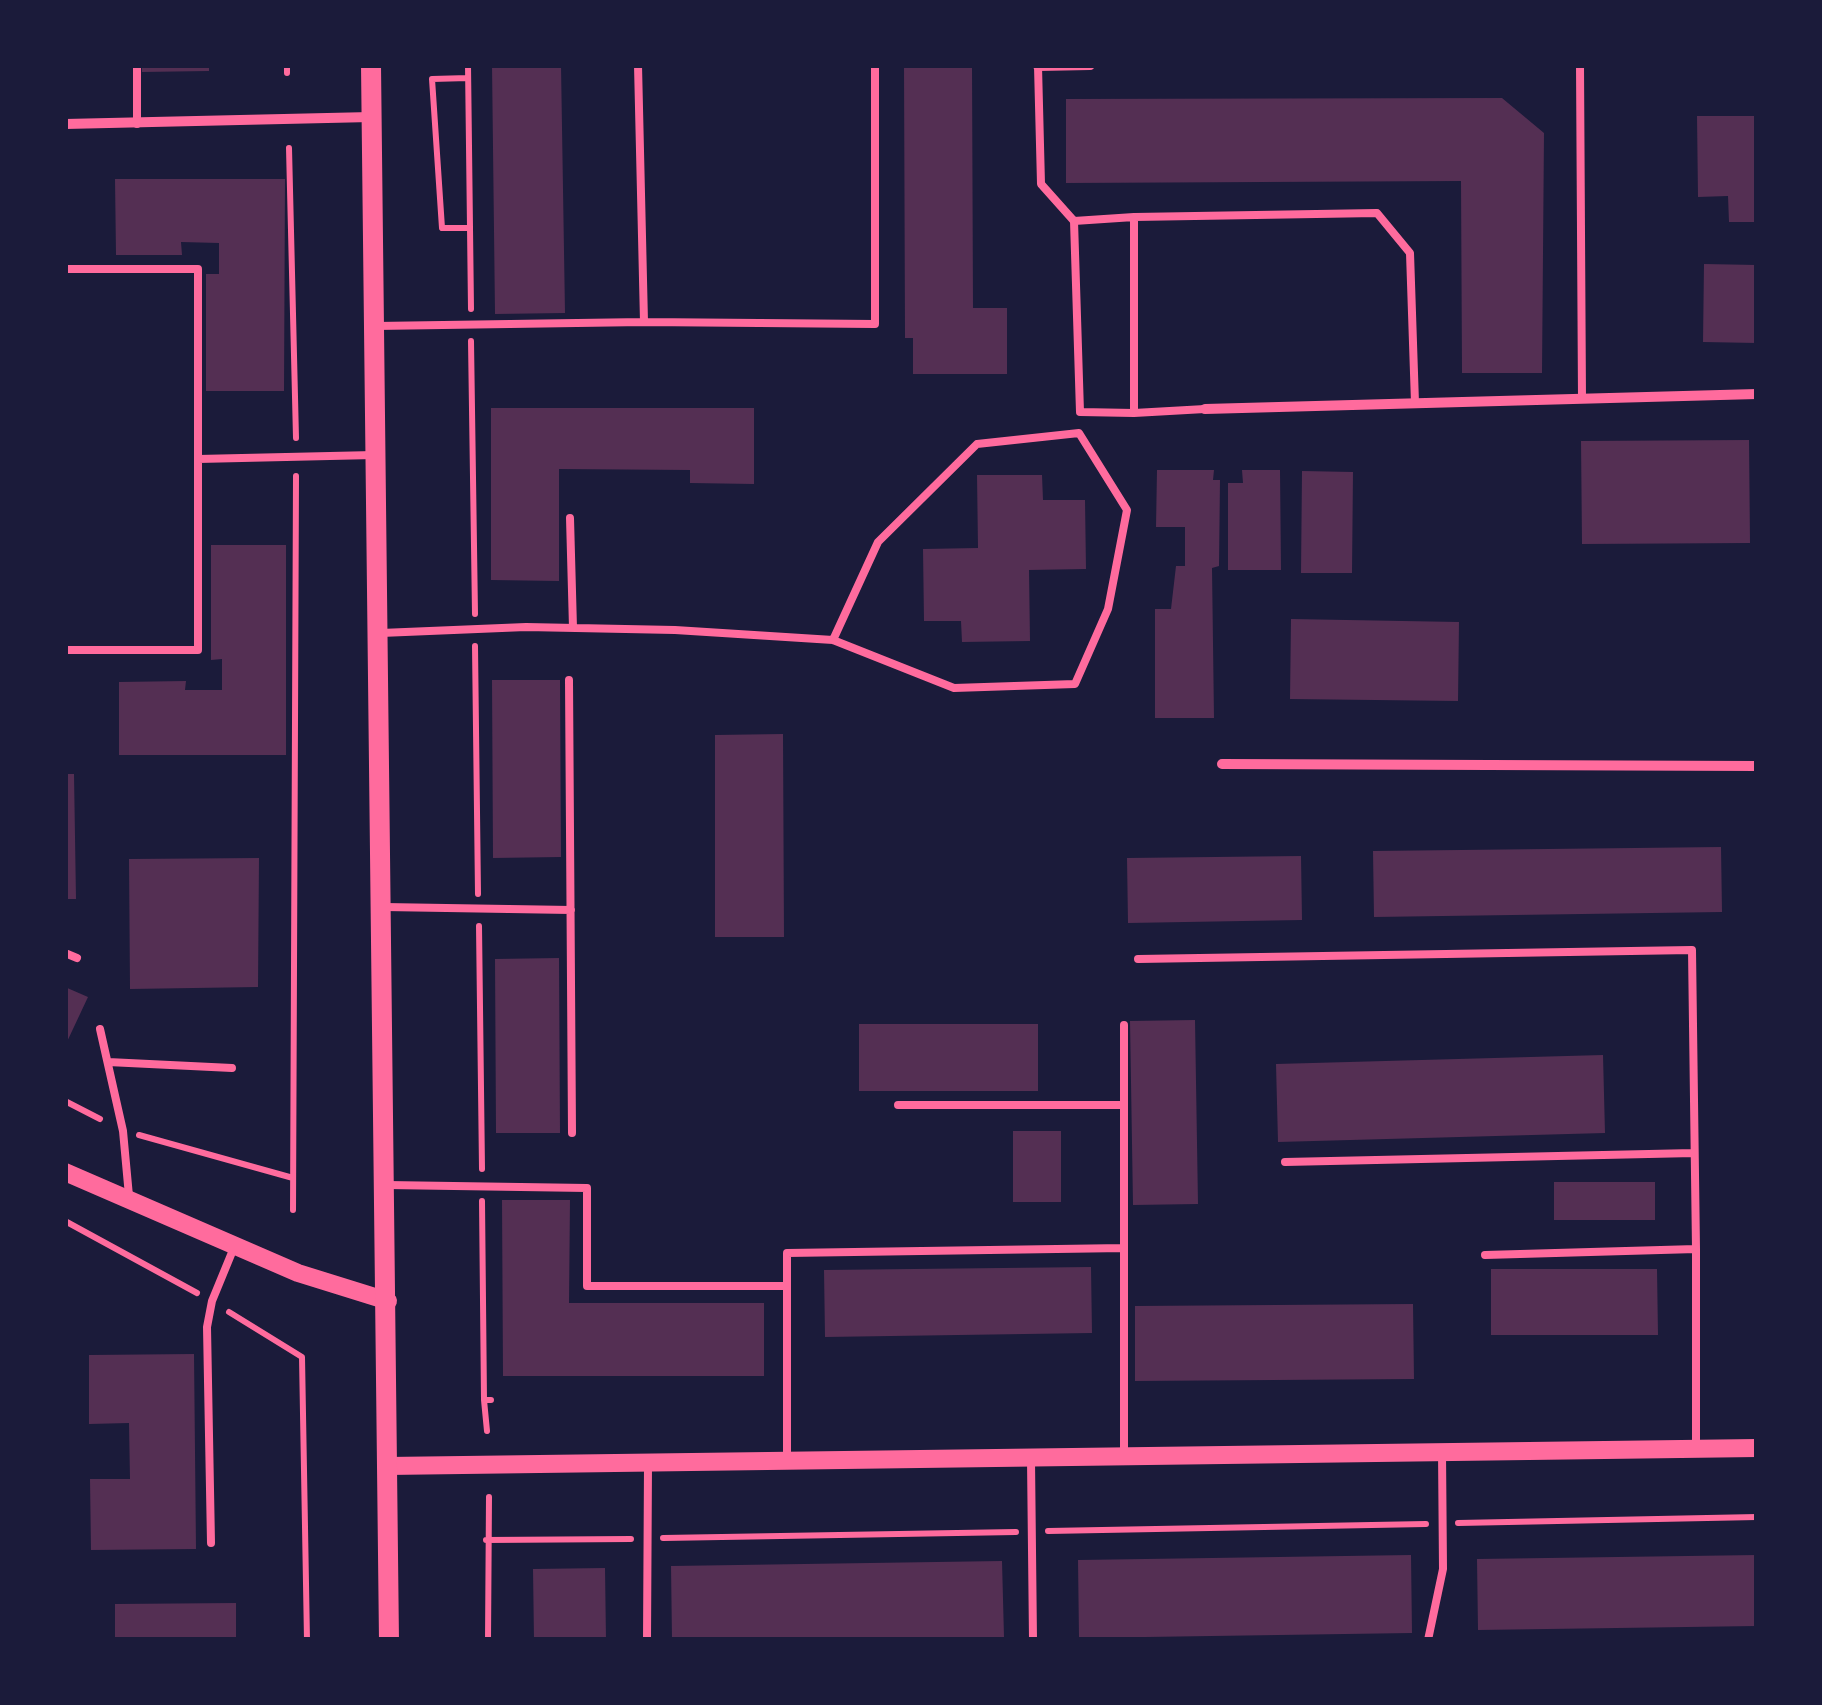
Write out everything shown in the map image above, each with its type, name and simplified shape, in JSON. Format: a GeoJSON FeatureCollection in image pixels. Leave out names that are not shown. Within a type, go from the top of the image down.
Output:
{"type":"FeatureCollection","features":[{"type":"Feature","properties":{"kind":"main road"},"geometry":{"type":"LineString","coordinates":[[370,65],[381,632],[390,1640]]}},
{"type":"Feature","properties":{"kind":"street"},"geometry":{"type":"LineString","coordinates":[[1038,66],[1090,65]]}},
{"type":"Feature","properties":{"kind":"street"},"geometry":{"type":"LineString","coordinates":[[65,124],[371,117]]}},
{"type":"Feature","properties":{"kind":"street"},"geometry":{"type":"LineString","coordinates":[[1206,409],[1757,394]]}},
{"type":"Feature","properties":{"kind":"street"},"geometry":{"type":"LineString","coordinates":[[1222,764],[1757,766]]}},
{"type":"Feature","properties":{"kind":"street"},"geometry":{"type":"LineString","coordinates":[[65,1172],[298,1273],[388,1302]]}},
{"type":"Feature","properties":{"kind":"street"},"geometry":{"type":"LineString","coordinates":[[387,1466],[1757,1448]]}},
{"type":"Feature","properties":{"kind":"lane"},"geometry":{"type":"LineString","coordinates":[[137,65],[138,124]]}},
{"type":"Feature","properties":{"kind":"lane"},"geometry":{"type":"LineString","coordinates":[[638,65],[644,322]]}},
{"type":"Feature","properties":{"kind":"lane"},"geometry":{"type":"LineString","coordinates":[[374,326],[875,324],[875,65]]}},
{"type":"Feature","properties":{"kind":"lane"},"geometry":{"type":"LineString","coordinates":[[1580,65],[1582,399]]}},
{"type":"Feature","properties":{"kind":"lane"},"geometry":{"type":"LineString","coordinates":[[1038,66],[1041,184],[1074,221],[1080,412],[1206,409]]}},
{"type":"Feature","properties":{"kind":"lane"},"geometry":{"type":"LineString","coordinates":[[1074,221],[1377,213],[1410,253],[1415,403]]}},
{"type":"Feature","properties":{"kind":"lane"},"geometry":{"type":"LineString","coordinates":[[1134,217],[1134,413]]}},
{"type":"Feature","properties":{"kind":"lane"},"geometry":{"type":"LineString","coordinates":[[65,269],[198,269],[198,650],[65,650]]}},
{"type":"Feature","properties":{"kind":"lane"},"geometry":{"type":"LineString","coordinates":[[381,632],[572,628],[833,640],[954,688],[1075,684],[1108,610],[1127,510],[1079,433],[978,444],[878,542],[833,640]]}},
{"type":"Feature","properties":{"kind":"lane"},"geometry":{"type":"LineString","coordinates":[[198,459],[378,455]]}},
{"type":"Feature","properties":{"kind":"lane"},"geometry":{"type":"LineString","coordinates":[[570,518],[572,628]]}},
{"type":"Feature","properties":{"kind":"lane"},"geometry":{"type":"LineString","coordinates":[[570,680],[572,1132]]}},
{"type":"Feature","properties":{"kind":"lane"},"geometry":{"type":"LineString","coordinates":[[384,906],[571,910]]}},
{"type":"Feature","properties":{"kind":"lane"},"geometry":{"type":"LineString","coordinates":[[1138,959],[1692,950],[1696,1449]]}},
{"type":"Feature","properties":{"kind":"lane"},"geometry":{"type":"LineString","coordinates":[[65,953],[77,958]]}},
{"type":"Feature","properties":{"kind":"lane"},"geometry":{"type":"LineString","coordinates":[[1124,1025],[1124,1456]]}},
{"type":"Feature","properties":{"kind":"lane"},"geometry":{"type":"LineString","coordinates":[[100,1029],[123,1131],[129,1200]]}},
{"type":"Feature","properties":{"kind":"lane"},"geometry":{"type":"LineString","coordinates":[[108,1062],[232,1068]]}},
{"type":"Feature","properties":{"kind":"lane"},"geometry":{"type":"LineString","coordinates":[[898,1105],[1124,1105]]}},
{"type":"Feature","properties":{"kind":"lane"},"geometry":{"type":"LineString","coordinates":[[1285,1162],[1694,1153]]}},
{"type":"Feature","properties":{"kind":"lane"},"geometry":{"type":"LineString","coordinates":[[387,1185],[586,1188],[587,1286],[787,1286]]}},
{"type":"Feature","properties":{"kind":"lane"},"geometry":{"type":"LineString","coordinates":[[211,1543],[206,1344],[212,1301],[235,1244]]}},
{"type":"Feature","properties":{"kind":"lane"},"geometry":{"type":"LineString","coordinates":[[787,1461],[787,1253],[1124,1248]]}},
{"type":"Feature","properties":{"kind":"lane"},"geometry":{"type":"LineString","coordinates":[[1485,1255],[1696,1249]]}},
{"type":"Feature","properties":{"kind":"lane"},"geometry":{"type":"LineString","coordinates":[[1428,1640],[1443,1568],[1442,1452]]}},
{"type":"Feature","properties":{"kind":"lane"},"geometry":{"type":"LineString","coordinates":[[1031,1458],[1033,1640]]}},
{"type":"Feature","properties":{"kind":"lane"},"geometry":{"type":"LineString","coordinates":[[647,1640],[648,1463]]}},
{"type":"Feature","properties":{"kind":"path"},"geometry":{"type":"LineString","coordinates":[[468,65],[486,1431]]}},
{"type":"Feature","properties":{"kind":"path"},"geometry":{"type":"LineString","coordinates":[[468,78],[432,79],[442,228],[470,228]]}},
{"type":"Feature","properties":{"kind":"path"},"geometry":{"type":"LineString","coordinates":[[288,148],[296,458],[293,1210]]}},
{"type":"Feature","properties":{"kind":"path"},"geometry":{"type":"LineString","coordinates":[[65,1101],[123,1131],[293,1178]]}},
{"type":"Feature","properties":{"kind":"path"},"geometry":{"type":"LineString","coordinates":[[65,1222],[212,1301],[302,1357],[308,1640]]}},
{"type":"Feature","properties":{"kind":"path"},"geometry":{"type":"LineString","coordinates":[[488,1640],[489,1497]]}},
{"type":"Feature","properties":{"kind":"path"},"geometry":{"type":"LineString","coordinates":[[486,1540],[1757,1517]]}},
{"type":"Feature","properties":{"kind":"building"},"geometry":{"type":"Polygon","coordinates":[[[142,65],[209,65],[209,71],[142,72],[142,65]]]}},
{"type":"Feature","properties":{"kind":"building"},"geometry":{"type":"Polygon","coordinates":[[[492,65],[561,65],[565,313],[495,314],[492,65]]]}},
{"type":"Feature","properties":{"kind":"building"},"geometry":{"type":"Polygon","coordinates":[[[904,65],[972,65],[973,308],[1007,308],[1007,374],[913,374],[913,338],[905,338],[904,65]]]}},
{"type":"Feature","properties":{"kind":"building"},"geometry":{"type":"Polygon","coordinates":[[[1502,98],[1544,133],[1542,373],[1462,373],[1461,181],[1066,183],[1066,99],[1502,98]]]}},
{"type":"Feature","properties":{"kind":"building"},"geometry":{"type":"Polygon","coordinates":[[[1697,116],[1757,116],[1757,222],[1729,222],[1728,196],[1698,197],[1697,116]]]}},
{"type":"Feature","properties":{"kind":"building"},"geometry":{"type":"Polygon","coordinates":[[[115,179],[285,179],[284,391],[206,391],[206,274],[219,274],[219,243],[181,242],[182,255],[116,255],[115,179]]]}},
{"type":"Feature","properties":{"kind":"building"},"geometry":{"type":"Polygon","coordinates":[[[1704,264],[1757,265],[1757,343],[1703,342],[1704,264]]]}},
{"type":"Feature","properties":{"kind":"building"},"geometry":{"type":"Polygon","coordinates":[[[491,408],[754,408],[754,484],[690,483],[690,470],[559,469],[559,581],[491,580],[491,408]]]}},
{"type":"Feature","properties":{"kind":"building"},"geometry":{"type":"Polygon","coordinates":[[[1749,440],[1750,543],[1582,544],[1581,441],[1749,440]]]}},
{"type":"Feature","properties":{"kind":"building"},"geometry":{"type":"Polygon","coordinates":[[[1157,470],[1214,470],[1213,480],[1220,480],[1219,566],[1212,568],[1214,718],[1155,718],[1155,609],[1171,609],[1176,566],[1185,566],[1185,527],[1156,527],[1157,470]]]}},
{"type":"Feature","properties":{"kind":"building"},"geometry":{"type":"Polygon","coordinates":[[[1242,470],[1280,470],[1281,570],[1228,570],[1228,483],[1243,483],[1242,470]]]}},
{"type":"Feature","properties":{"kind":"building"},"geometry":{"type":"Polygon","coordinates":[[[1302,471],[1353,472],[1352,573],[1301,573],[1302,471]]]}},
{"type":"Feature","properties":{"kind":"building"},"geometry":{"type":"Polygon","coordinates":[[[977,475],[1042,475],[1043,500],[1085,500],[1086,569],[1029,570],[1030,641],[962,642],[961,621],[924,621],[923,549],[978,548],[977,475]]]}},
{"type":"Feature","properties":{"kind":"building"},"geometry":{"type":"Polygon","coordinates":[[[211,545],[286,545],[286,755],[119,755],[119,682],[186,681],[185,690],[222,690],[222,659],[211,660],[211,545]]]}},
{"type":"Feature","properties":{"kind":"building"},"geometry":{"type":"Polygon","coordinates":[[[1291,619],[1459,622],[1458,701],[1290,699],[1291,619]]]}},
{"type":"Feature","properties":{"kind":"building"},"geometry":{"type":"Polygon","coordinates":[[[492,680],[560,680],[561,857],[493,858],[492,680]]]}},
{"type":"Feature","properties":{"kind":"building"},"geometry":{"type":"Polygon","coordinates":[[[783,734],[784,937],[715,937],[715,735],[783,734]]]}},
{"type":"Feature","properties":{"kind":"building"},"geometry":{"type":"Polygon","coordinates":[[[65,774],[74,774],[76,899],[65,899],[65,774]]]}},
{"type":"Feature","properties":{"kind":"building"},"geometry":{"type":"Polygon","coordinates":[[[1721,847],[1722,912],[1374,917],[1373,851],[1721,847]]]}},
{"type":"Feature","properties":{"kind":"building"},"geometry":{"type":"Polygon","coordinates":[[[1301,856],[1302,920],[1128,923],[1127,858],[1301,856]]]}},
{"type":"Feature","properties":{"kind":"building"},"geometry":{"type":"Polygon","coordinates":[[[259,858],[258,987],[130,989],[129,859],[259,858]]]}},
{"type":"Feature","properties":{"kind":"building"},"geometry":{"type":"Polygon","coordinates":[[[559,958],[560,1133],[496,1133],[495,959],[559,958]]]}},
{"type":"Feature","properties":{"kind":"building"},"geometry":{"type":"Polygon","coordinates":[[[65,987],[88,997],[65,1046],[65,987]]]}},
{"type":"Feature","properties":{"kind":"building"},"geometry":{"type":"Polygon","coordinates":[[[1195,1020],[1198,1204],[1133,1205],[1130,1021],[1195,1020]]]}},
{"type":"Feature","properties":{"kind":"building"},"geometry":{"type":"Polygon","coordinates":[[[859,1024],[1038,1024],[1038,1091],[859,1091],[859,1024]]]}},
{"type":"Feature","properties":{"kind":"building"},"geometry":{"type":"Polygon","coordinates":[[[1603,1055],[1605,1133],[1278,1142],[1276,1064],[1603,1055]]]}},
{"type":"Feature","properties":{"kind":"building"},"geometry":{"type":"Polygon","coordinates":[[[1013,1131],[1061,1131],[1061,1202],[1013,1202],[1013,1131]]]}},
{"type":"Feature","properties":{"kind":"building"},"geometry":{"type":"Polygon","coordinates":[[[1554,1182],[1655,1182],[1655,1220],[1554,1220],[1554,1182]]]}},
{"type":"Feature","properties":{"kind":"building"},"geometry":{"type":"Polygon","coordinates":[[[502,1200],[570,1200],[569,1303],[764,1303],[764,1376],[503,1376],[502,1200]]]}},
{"type":"Feature","properties":{"kind":"building"},"geometry":{"type":"Polygon","coordinates":[[[1091,1267],[1092,1333],[825,1337],[824,1270],[1091,1267]]]}},
{"type":"Feature","properties":{"kind":"building"},"geometry":{"type":"Polygon","coordinates":[[[1491,1269],[1657,1269],[1658,1335],[1491,1335],[1491,1269]]]}},
{"type":"Feature","properties":{"kind":"building"},"geometry":{"type":"Polygon","coordinates":[[[1413,1304],[1414,1379],[1135,1381],[1135,1306],[1413,1304]]]}},
{"type":"Feature","properties":{"kind":"building"},"geometry":{"type":"Polygon","coordinates":[[[194,1354],[196,1549],[91,1550],[90,1479],[130,1479],[129,1423],[89,1424],[89,1355],[194,1354]]]}},
{"type":"Feature","properties":{"kind":"building"},"geometry":{"type":"Polygon","coordinates":[[[1411,1555],[1412,1633],[1079,1638],[1078,1560],[1411,1555]]]}},
{"type":"Feature","properties":{"kind":"building"},"geometry":{"type":"Polygon","coordinates":[[[1757,1555],[1757,1626],[1478,1630],[1477,1559],[1757,1555]]]}},
{"type":"Feature","properties":{"kind":"building"},"geometry":{"type":"Polygon","coordinates":[[[1002,1561],[1004,1637],[672,1640],[671,1566],[1002,1561]]]}},
{"type":"Feature","properties":{"kind":"building"},"geometry":{"type":"Polygon","coordinates":[[[605,1568],[606,1640],[534,1640],[533,1569],[605,1568]]]}},
{"type":"Feature","properties":{"kind":"building"},"geometry":{"type":"Polygon","coordinates":[[[236,1603],[236,1640],[115,1640],[115,1604],[236,1603]]]}}]}
